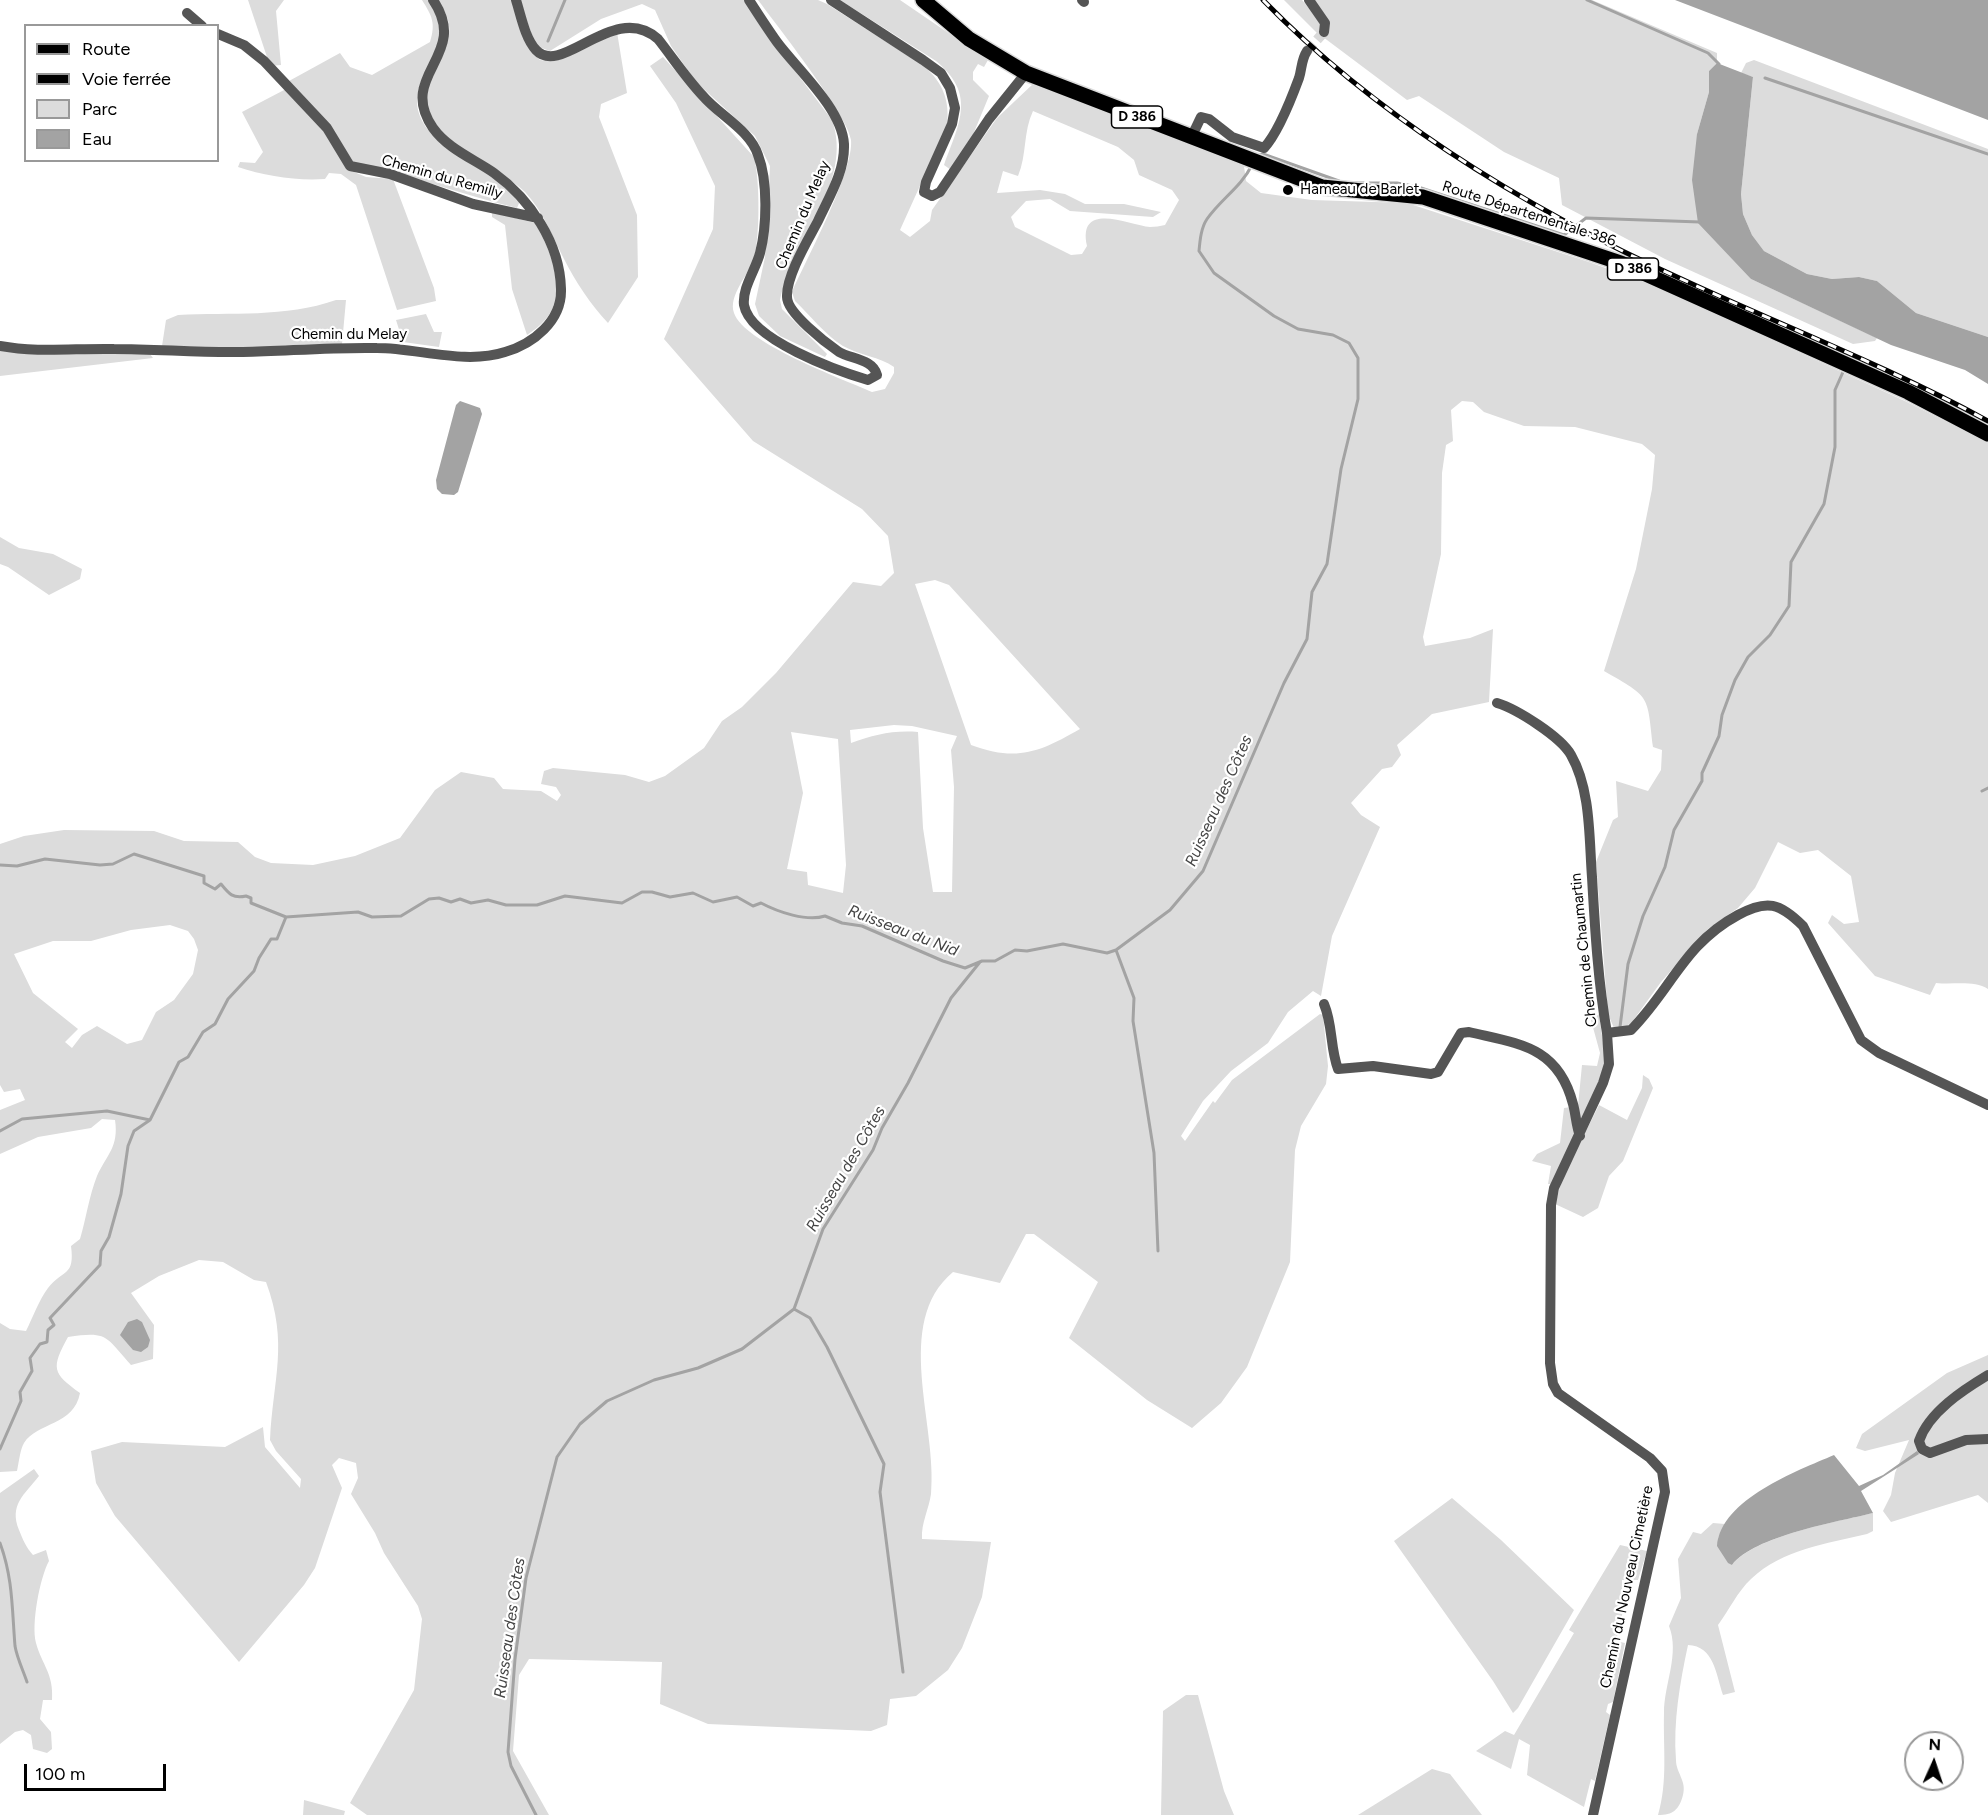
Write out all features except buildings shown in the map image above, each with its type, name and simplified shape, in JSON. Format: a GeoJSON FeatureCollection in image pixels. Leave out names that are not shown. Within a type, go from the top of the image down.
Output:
{"type":"FeatureCollection","features":[{"type":"Feature","properties":{"kind":"main road","name":"Route Départementale 386"},"geometry":{"type":"LineString","coordinates":[[922,0],[969,39],[1026,73],[1322,187],[1423,197],[1621,263],[1908,392],[1988,434]]}},
{"type":"Feature","properties":{"kind":"street","name":"Chemin du Melay"},"geometry":{"type":"LineString","coordinates":[[0,346],[187,353],[350,347],[406,349],[467,356],[507,352],[543,332],[559,305],[561,289],[550,242],[538,218],[519,194],[495,174],[447,143],[434,128],[424,110],[424,83],[442,47],[446,33],[444,18],[433,0]]}},
{"type":"Feature","properties":{"kind":"street","name":"Chemin du Melay"},"geometry":{"type":"LineString","coordinates":[[516,0],[529,38],[537,52],[548,56],[559,53],[601,26],[616,20],[633,20],[647,25],[704,98],[748,138],[757,151],[766,188],[760,252],[744,304],[749,318],[783,346],[841,372],[868,380],[877,375],[875,370],[868,364],[840,352],[790,310],[786,297],[793,273],[838,177],[844,143],[839,125],[821,96],[777,41],[749,0]]}},
{"type":"Feature","properties":{"kind":"street"},"geometry":{"type":"LineString","coordinates":[[831,0],[932,66],[950,88],[955,108],[952,124],[926,182],[924,192],[932,196],[940,192],[989,119],[1026,73]]}},
{"type":"Feature","properties":{"kind":"street"},"geometry":{"type":"LineString","coordinates":[[1309,0],[1325,23],[1324,32]]}},
{"type":"Feature","properties":{"kind":"street"},"geometry":{"type":"LineString","coordinates":[[187,13],[200,24]]}},
{"type":"Feature","properties":{"kind":"street","name":"Chemin du Remilly"},"geometry":{"type":"LineString","coordinates":[[219,34],[244,45],[264,61],[327,128],[350,166],[390,174],[473,204],[538,218]]}},
{"type":"Feature","properties":{"kind":"street"},"geometry":{"type":"LineString","coordinates":[[1191,138],[1201,117],[1232,137],[1264,148],[1275,136],[1307,51]]}},
{"type":"Feature","properties":{"kind":"street","name":"Chemin de Chaumartin"},"geometry":{"type":"LineString","coordinates":[[1497,703],[1514,708],[1553,738],[1571,753],[1577,769],[1588,820],[1607,1033],[1631,1030],[1682,964],[1710,933],[1752,907],[1763,904],[1777,906],[1790,913],[1803,926],[1861,1040],[1879,1053],[1988,1105]]}},
{"type":"Feature","properties":{"kind":"street"},"geometry":{"type":"LineString","coordinates":[[1324,1004],[1328,1014],[1332,1055],[1338,1069],[1373,1066],[1431,1074],[1438,1072],[1461,1033],[1469,1032],[1528,1046],[1545,1055],[1563,1080],[1573,1103],[1580,1136]]}},
{"type":"Feature","properties":{"kind":"street","name":"Chemin du Nouveau Cimetière"},"geometry":{"type":"LineString","coordinates":[[1593,1815],[1665,1492],[1662,1471],[1650,1458],[1568,1402],[1553,1384],[1550,1363],[1551,1205],[1554,1188],[1580,1136],[1609,1064],[1607,1033]]}},
{"type":"Feature","properties":{"kind":"street"},"geometry":{"type":"LineString","coordinates":[[1988,1376],[1964,1389],[1922,1432],[1919,1441],[1922,1449],[1930,1453],[1966,1440],[1988,1439]]}},
{"type":"Feature","properties":{"kind":"green space"},"geometry":{"type":"Polygon","coordinates":[[[248,0],[284,0],[276,11],[281,65],[270,66],[248,0]]]}},
{"type":"Feature","properties":{"kind":"green space"},"geometry":{"type":"Polygon","coordinates":[[[422,0],[428,0],[437,11],[441,30],[438,45],[420,85],[417,100],[420,115],[435,138],[485,171],[520,201],[517,208],[396,174],[355,165],[289,81],[340,53],[350,67],[372,75],[430,42],[433,30],[432,20],[422,0]]]}},
{"type":"Feature","properties":{"kind":"green space"},"geometry":{"type":"Polygon","coordinates":[[[438,0],[512,0],[534,54],[540,60],[548,61],[617,32],[627,93],[601,104],[599,117],[637,215],[638,277],[608,323],[578,284],[542,215],[525,192],[457,145],[435,123],[429,110],[427,94],[429,80],[447,44],[449,32],[447,17],[438,0]]]}},
{"type":"Feature","properties":{"kind":"green space"},"geometry":{"type":"Polygon","coordinates":[[[519,0],[746,0],[764,30],[832,120],[837,143],[835,166],[829,188],[787,278],[780,300],[782,309],[827,354],[825,357],[780,336],[759,316],[755,304],[765,257],[770,166],[755,136],[696,82],[671,46],[655,10],[642,4],[601,19],[550,51],[536,46],[519,0]]]}},
{"type":"Feature","properties":{"kind":"green space"},"geometry":{"type":"Polygon","coordinates":[[[758,0],[818,0],[924,66],[936,79],[946,100],[947,126],[900,230],[910,237],[930,221],[932,210],[997,118],[1034,83],[1244,166],[1246,181],[1261,193],[1312,200],[1407,203],[1644,282],[1905,401],[1988,443],[1988,989],[1970,984],[1936,983],[1930,995],[1875,976],[1828,923],[1832,915],[1844,924],[1859,922],[1851,876],[1818,850],[1800,853],[1778,842],[1755,888],[1738,908],[1708,929],[1661,982],[1632,1022],[1623,1029],[1614,1028],[1608,1014],[1596,862],[1613,820],[1618,817],[1616,781],[1648,791],[1661,770],[1662,750],[1653,747],[1644,699],[1631,687],[1604,671],[1636,569],[1652,489],[1655,455],[1642,444],[1575,427],[1524,426],[1484,412],[1473,402],[1462,401],[1451,410],[1453,441],[1446,445],[1442,473],[1441,554],[1423,637],[1425,646],[1470,638],[1493,629],[1489,702],[1432,714],[1397,745],[1401,755],[1392,767],[1382,769],[1351,803],[1361,815],[1380,827],[1332,936],[1321,996],[1313,991],[1288,1012],[1268,1043],[1231,1071],[1203,1101],[1181,1136],[1185,1141],[1213,1101],[1215,1103],[1232,1080],[1320,1014],[1323,1015],[1328,1066],[1326,1084],[1301,1126],[1295,1150],[1290,1262],[1247,1367],[1221,1403],[1192,1428],[1147,1400],[1069,1338],[1098,1282],[1034,1234],[1026,1234],[1000,1283],[953,1272],[935,1293],[925,1318],[921,1346],[922,1376],[929,1437],[931,1494],[922,1539],[991,1542],[982,1597],[962,1648],[948,1670],[916,1696],[890,1699],[887,1725],[871,1731],[708,1724],[660,1704],[662,1662],[529,1659],[519,1675],[513,1751],[549,1815],[367,1815],[350,1803],[414,1690],[422,1619],[418,1606],[384,1553],[375,1533],[351,1494],[358,1478],[356,1463],[339,1458],[332,1465],[342,1488],[315,1568],[304,1585],[239,1662],[115,1516],[96,1483],[91,1451],[122,1442],[225,1447],[263,1427],[265,1447],[300,1488],[301,1479],[276,1451],[270,1440],[278,1343],[277,1324],[266,1282],[254,1280],[223,1262],[199,1260],[159,1276],[131,1293],[154,1325],[153,1359],[131,1365],[105,1338],[91,1335],[68,1337],[59,1356],[57,1369],[59,1375],[80,1393],[76,1404],[63,1418],[30,1436],[24,1443],[17,1471],[0,1472],[0,1323],[10,1329],[26,1331],[48,1288],[67,1272],[71,1263],[71,1246],[80,1239],[94,1184],[114,1144],[116,1129],[115,1120],[102,1119],[91,1128],[38,1137],[0,1154],[0,1110],[25,1100],[20,1089],[4,1092],[0,1085],[0,844],[24,836],[64,830],[154,831],[184,841],[238,842],[255,857],[271,863],[313,865],[355,856],[400,838],[435,790],[461,772],[494,778],[503,789],[541,791],[557,801],[561,795],[556,787],[541,784],[544,771],[553,768],[625,775],[649,782],[665,776],[704,748],[722,721],[742,707],[776,673],[853,582],[881,586],[894,573],[888,536],[862,509],[753,441],[664,339],[713,229],[715,186],[676,103],[650,66],[663,57],[754,157],[758,193],[756,248],[751,265],[736,292],[733,306],[734,313],[742,324],[774,348],[872,392],[885,389],[894,373],[894,367],[849,349],[836,341],[795,301],[792,292],[837,193],[850,154],[851,140],[847,128],[825,92],[758,0]],[[1033,111],[1018,176],[1003,171],[997,193],[1040,190],[1065,194],[1085,204],[1124,204],[1161,212],[1153,217],[1070,211],[1050,199],[1026,201],[1011,217],[1015,227],[1071,255],[1082,254],[1087,246],[1086,232],[1090,223],[1097,219],[1119,220],[1150,227],[1165,225],[1179,200],[1172,190],[1139,175],[1134,160],[1118,147],[1033,111]],[[935,580],[915,584],[971,745],[1002,753],[1028,752],[1053,744],[1080,729],[949,585],[935,580]],[[894,725],[850,730],[851,743],[883,734],[918,732],[923,828],[933,892],[952,892],[954,787],[951,750],[957,736],[912,726],[894,725]],[[791,732],[803,793],[787,869],[807,872],[808,885],[843,893],[846,865],[838,739],[791,732]],[[170,925],[131,930],[91,941],[53,941],[14,954],[33,993],[78,1029],[65,1042],[72,1048],[82,1035],[97,1026],[127,1044],[142,1040],[156,1012],[174,1000],[193,974],[198,950],[194,939],[188,931],[170,925]]]}},
{"type":"Feature","properties":{"kind":"green space"},"geometry":{"type":"Polygon","coordinates":[[[840,0],[900,0],[988,60],[984,67],[978,64],[973,72],[973,80],[989,96],[967,149],[951,170],[944,165],[959,122],[961,109],[956,85],[936,61],[840,0]]]}},
{"type":"Feature","properties":{"kind":"green space"},"geometry":{"type":"Polygon","coordinates":[[[1284,0],[1302,0],[1321,22],[1321,28],[1317,33],[1284,0]]]}},
{"type":"Feature","properties":{"kind":"green space"},"geometry":{"type":"Polygon","coordinates":[[[1313,0],[1592,0],[1717,53],[1717,63],[1709,71],[1709,92],[1697,134],[1751,279],[1877,338],[1875,341],[1853,344],[1665,259],[1562,205],[1559,178],[1504,152],[1419,96],[1407,100],[1323,37],[1329,27],[1313,0]]]}},
{"type":"Feature","properties":{"kind":"green space"},"geometry":{"type":"Polygon","coordinates":[[[1754,60],[1988,149],[1988,337],[1916,313],[1877,281],[1859,277],[1832,279],[1807,274],[1764,251],[1752,235],[1743,214],[1741,194],[1753,77],[1741,73],[1746,63],[1754,60]]]}},
{"type":"Feature","properties":{"kind":"green space"},"geometry":{"type":"Polygon","coordinates":[[[286,89],[320,125],[347,169],[366,177],[393,179],[434,288],[436,301],[397,310],[356,185],[341,174],[329,173],[325,179],[303,179],[259,173],[238,167],[240,162],[255,163],[263,152],[242,112],[286,89]]]}},
{"type":"Feature","properties":{"kind":"green space"},"geometry":{"type":"Polygon","coordinates":[[[492,212],[535,223],[555,271],[556,297],[552,309],[543,322],[527,335],[512,289],[505,225],[492,217],[492,212]]]}},
{"type":"Feature","properties":{"kind":"green space"},"geometry":{"type":"Polygon","coordinates":[[[336,300],[346,300],[342,344],[241,348],[162,346],[166,320],[178,315],[278,312],[317,306],[336,300]]]}},
{"type":"Feature","properties":{"kind":"green space"},"geometry":{"type":"Polygon","coordinates":[[[426,314],[434,332],[442,332],[439,347],[403,342],[396,320],[426,314]]]}},
{"type":"Feature","properties":{"kind":"green space"},"geometry":{"type":"Polygon","coordinates":[[[0,349],[150,354],[153,358],[0,376],[0,349]]]}},
{"type":"Feature","properties":{"kind":"green space"},"geometry":{"type":"Polygon","coordinates":[[[0,537],[19,548],[53,554],[82,569],[80,579],[49,595],[0,564],[0,537]]]}},
{"type":"Feature","properties":{"kind":"green space"},"geometry":{"type":"Polygon","coordinates":[[[1599,1014],[1606,1065],[1581,1126],[1578,1106],[1582,1065],[1597,1066],[1600,1053],[1591,1020],[1599,1014]]]}},
{"type":"Feature","properties":{"kind":"green space"},"geometry":{"type":"Polygon","coordinates":[[[1643,1075],[1649,1079],[1653,1088],[1623,1161],[1609,1176],[1598,1208],[1583,1217],[1555,1204],[1563,1177],[1599,1105],[1627,1120],[1642,1088],[1643,1075]]]}},
{"type":"Feature","properties":{"kind":"green space"},"geometry":{"type":"Polygon","coordinates":[[[1571,1107],[1576,1136],[1552,1184],[1548,1184],[1551,1166],[1532,1161],[1537,1154],[1560,1143],[1564,1108],[1571,1107]]]}},
{"type":"Feature","properties":{"kind":"green space"},"geometry":{"type":"Polygon","coordinates":[[[1988,1355],[1988,1503],[1978,1495],[1891,1522],[1883,1511],[1891,1495],[1895,1473],[1909,1440],[1865,1451],[1856,1448],[1862,1434],[1947,1373],[1988,1355]]]}},
{"type":"Feature","properties":{"kind":"green space"},"geometry":{"type":"Polygon","coordinates":[[[34,1469],[39,1476],[23,1495],[17,1507],[16,1521],[28,1549],[33,1555],[46,1550],[49,1561],[40,1589],[35,1624],[38,1651],[49,1676],[52,1691],[52,1700],[43,1700],[40,1719],[51,1732],[52,1749],[47,1753],[33,1749],[31,1735],[23,1730],[15,1732],[0,1744],[0,1493],[34,1469]]]}},
{"type":"Feature","properties":{"kind":"green space"},"geometry":{"type":"Polygon","coordinates":[[[1452,1498],[1501,1540],[1574,1610],[1513,1713],[1394,1541],[1452,1498]]]}},
{"type":"Feature","properties":{"kind":"green space"},"geometry":{"type":"Polygon","coordinates":[[[1873,1513],[1873,1531],[1791,1554],[1763,1569],[1742,1589],[1718,1625],[1735,1692],[1723,1695],[1716,1670],[1709,1656],[1703,1650],[1688,1645],[1675,1731],[1676,1765],[1684,1790],[1680,1804],[1675,1811],[1658,1815],[1664,1777],[1665,1702],[1673,1647],[1669,1626],[1681,1598],[1678,1559],[1693,1532],[1701,1534],[1713,1523],[1725,1524],[1718,1538],[1732,1565],[1743,1555],[1777,1538],[1873,1513]]]}},
{"type":"Feature","properties":{"kind":"green space"},"geometry":{"type":"Polygon","coordinates":[[[1620,1545],[1647,1551],[1638,1580],[1622,1580],[1622,1591],[1626,1598],[1616,1641],[1625,1643],[1613,1702],[1608,1704],[1606,1712],[1610,1715],[1595,1781],[1591,1779],[1584,1807],[1527,1775],[1530,1745],[1519,1739],[1511,1769],[1476,1751],[1505,1731],[1514,1735],[1574,1633],[1569,1630],[1620,1545]]]}},
{"type":"Feature","properties":{"kind":"green space"},"geometry":{"type":"Polygon","coordinates":[[[1186,1695],[1198,1695],[1224,1791],[1234,1815],[1161,1815],[1163,1711],[1186,1695]]]}},
{"type":"Feature","properties":{"kind":"green space"},"geometry":{"type":"Polygon","coordinates":[[[1432,1769],[1450,1774],[1482,1815],[1358,1815],[1432,1769]]]}},
{"type":"Feature","properties":{"kind":"green space"},"geometry":{"type":"Polygon","coordinates":[[[304,1800],[345,1811],[344,1815],[303,1815],[304,1800]]]}},
{"type":"Feature","properties":{"kind":"water"},"geometry":{"type":"Polygon","coordinates":[[[1675,0],[1988,0],[1988,120],[1675,0]]]}},
{"type":"Feature","properties":{"kind":"water"},"geometry":{"type":"Polygon","coordinates":[[[1717,63],[1753,77],[1741,194],[1743,214],[1752,235],[1764,251],[1807,274],[1832,279],[1859,277],[1877,281],[1916,313],[1988,337],[1988,384],[1965,370],[1891,345],[1751,279],[1698,223],[1692,180],[1697,134],[1709,92],[1709,71],[1717,63]]]}},
{"type":"Feature","properties":{"kind":"water"},"geometry":{"type":"Polygon","coordinates":[[[460,401],[480,408],[482,414],[458,492],[454,495],[442,494],[437,489],[436,480],[456,405],[460,401]]]}},
{"type":"Feature","properties":{"kind":"water"},"geometry":{"type":"Polygon","coordinates":[[[137,1319],[142,1322],[150,1340],[148,1347],[141,1352],[133,1350],[120,1335],[128,1322],[137,1319]]]}},
{"type":"Feature","properties":{"kind":"water"},"geometry":{"type":"Polygon","coordinates":[[[1917,1451],[1919,1454],[1861,1491],[1873,1513],[1777,1538],[1743,1555],[1732,1565],[1728,1563],[1717,1546],[1722,1529],[1732,1514],[1746,1501],[1782,1478],[1834,1455],[1859,1486],[1883,1475],[1917,1451]]]}},
{"type":"Feature","properties":{"kind":"waterway"},"geometry":{"type":"LineString","coordinates":[[548,41],[565,0]]}},
{"type":"Feature","properties":{"kind":"waterway"},"geometry":{"type":"LineString","coordinates":[[1587,0],[1708,53],[1719,64]]}},
{"type":"Feature","properties":{"kind":"waterway"},"geometry":{"type":"LineString","coordinates":[[1765,78],[1988,154]]}},
{"type":"Feature","properties":{"kind":"waterway","name":"Ruisseau des Côtes"},"geometry":{"type":"LineString","coordinates":[[1256,156],[1263,154],[1339,181]]}},
{"type":"Feature","properties":{"kind":"waterway","name":"Ruisseau des Côtes"},"geometry":{"type":"LineString","coordinates":[[0,865],[17,866],[45,859],[100,865],[113,864],[134,854],[204,876],[204,883],[215,889],[221,884],[232,895],[251,898],[251,903],[286,917],[358,912],[372,917],[401,916],[429,899],[439,898],[451,902],[460,899],[471,903],[488,900],[506,905],[537,905],[565,896],[622,903],[642,892],[670,897],[693,893],[713,902],[737,897],[753,906],[761,903],[793,915],[810,918],[825,916],[842,923],[862,926],[943,961],[965,968],[982,961],[995,961],[1015,950],[1027,951],[1063,944],[1107,953],[1116,950],[1170,910],[1203,871],[1284,683],[1307,639],[1312,592],[1327,564],[1341,469],[1358,399],[1358,358],[1349,343],[1333,335],[1298,329],[1274,316],[1214,273],[1199,251],[1200,238],[1207,219],[1242,180],[1252,165]]}},
{"type":"Feature","properties":{"kind":"waterway","name":"Ruisseau des Côtes"},"geometry":{"type":"LineString","coordinates":[[1355,183],[1397,183],[1418,187],[1564,235],[1586,218],[1700,222]]}},
{"type":"Feature","properties":{"kind":"waterway"},"geometry":{"type":"LineString","coordinates":[[1620,1027],[1628,964],[1643,916],[1665,867],[1674,830],[1702,781],[1702,773],[1719,736],[1722,715],[1735,680],[1748,657],[1770,635],[1789,606],[1791,562],[1824,504],[1835,447],[1835,390],[1843,372]]}},
{"type":"Feature","properties":{"kind":"waterway"},"geometry":{"type":"LineString","coordinates":[[1982,791],[1988,788]]}},
{"type":"Feature","properties":{"kind":"waterway"},"geometry":{"type":"LineString","coordinates":[[0,1449],[21,1401],[20,1392],[32,1371],[30,1358],[40,1344],[47,1342],[48,1330],[54,1325],[50,1318],[100,1265],[101,1251],[109,1237],[121,1194],[128,1146],[134,1131],[150,1120],[179,1062],[188,1057],[203,1032],[215,1024],[228,999],[254,971],[271,939],[277,939],[286,917]]}},
{"type":"Feature","properties":{"kind":"waterway"},"geometry":{"type":"LineString","coordinates":[[1116,950],[1134,998],[1133,1021],[1154,1153],[1158,1251]]}},
{"type":"Feature","properties":{"kind":"waterway","name":"Ruisseau des Côtes"},"geometry":{"type":"LineString","coordinates":[[536,1815],[511,1766],[508,1752],[515,1659],[526,1578],[557,1457],[580,1424],[607,1401],[654,1380],[698,1368],[742,1349],[794,1309],[823,1229],[873,1150],[882,1128],[908,1083],[951,998],[980,962]]}},
{"type":"Feature","properties":{"kind":"waterway"},"geometry":{"type":"LineString","coordinates":[[0,1131],[22,1119],[107,1111],[150,1120]]}},
{"type":"Feature","properties":{"kind":"waterway"},"geometry":{"type":"LineString","coordinates":[[794,1309],[810,1318],[827,1347],[884,1464],[880,1492],[903,1672]]}},
{"type":"Feature","properties":{"kind":"waterway"},"geometry":{"type":"LineString","coordinates":[[0,1543],[10,1581],[15,1646],[27,1682]]}},
{"type":"Feature","properties":{"kind":"tunnel"},"geometry":{"type":"LineString","coordinates":[[1307,51],[1324,32]]}},
{"type":"Feature","properties":{"kind":"railway"},"geometry":{"type":"LineString","coordinates":[[1263,0],[1309,44],[1409,124],[1517,194],[1631,255],[1877,366],[1988,421]]}},
{"type":"Feature","properties":{"kind":"place","name":"Hameau de Barlet"},"geometry":{"type":"Point","coordinates":[1288,190]}},
{"type":"Feature","properties":{"kind":"water label","name":"Ruisseau du Nid"},"geometry":{"type":"Point","coordinates":[903,931]}}]}
